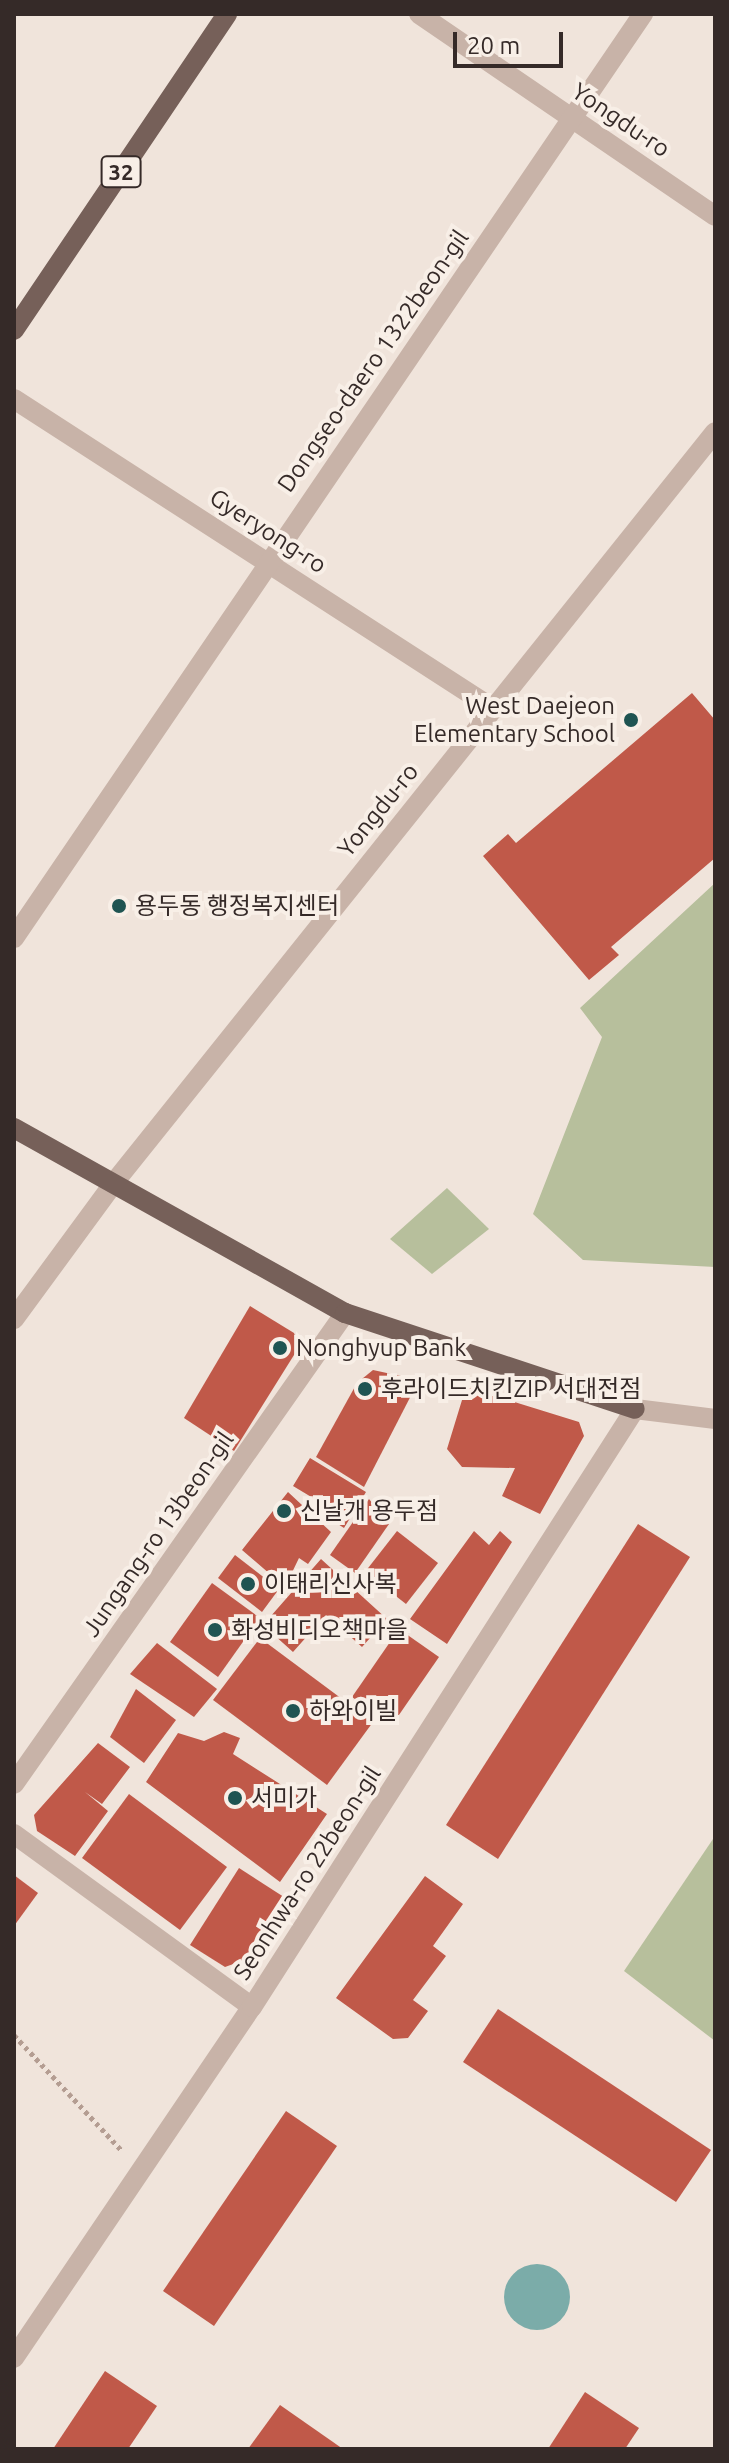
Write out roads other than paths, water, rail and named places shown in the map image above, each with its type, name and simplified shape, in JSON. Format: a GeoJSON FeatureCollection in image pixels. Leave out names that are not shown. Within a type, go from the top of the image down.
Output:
{"type":"FeatureCollection","features":[{"type":"Feature","properties":{"kind":"main road","name":"32"},"geometry":{"type":"LineString","coordinates":[[14,330],[227,14]]}},
{"type":"Feature","properties":{"kind":"main road"},"geometry":{"type":"LineString","coordinates":[[14,1128],[345,1313],[635,1409]]}},
{"type":"Feature","properties":{"kind":"street","name":"Yongdu-ro"},"geometry":{"type":"LineString","coordinates":[[419,14],[715,216]]}},
{"type":"Feature","properties":{"kind":"street","name":"Dongseo-daero 1322beon-gil"},"geometry":{"type":"LineString","coordinates":[[14,938],[265,559],[575,120],[643,14]]}},
{"type":"Feature","properties":{"kind":"street","name":"Gyeryong-ro"},"geometry":{"type":"LineString","coordinates":[[14,399],[492,708]]}},
{"type":"Feature","properties":{"kind":"street","name":"Yongdu-ro"},"geometry":{"type":"LineString","coordinates":[[14,1319],[113,1184],[715,432]]}},
{"type":"Feature","properties":{"kind":"street","name":"Jungang-ro 13beon-gil"},"geometry":{"type":"LineString","coordinates":[[14,1784],[345,1313]]}},
{"type":"Feature","properties":{"kind":"street"},"geometry":{"type":"LineString","coordinates":[[635,1409],[715,1419]]}},
{"type":"Feature","properties":{"kind":"street","name":"Seonhwa-ro 22beon-gil"},"geometry":{"type":"LineString","coordinates":[[14,2358],[252,2007],[635,1409]]}},
{"type":"Feature","properties":{"kind":"street"},"geometry":{"type":"LineString","coordinates":[[14,1834],[252,2007]]}},
{"type":"Feature","properties":{"kind":"water"},"geometry":{"type":"Polygon","coordinates":[[[531,2264],[543,2264],[555,2269],[565,2279],[570,2297],[568,2310],[555,2325],[543,2330],[531,2330],[519,2325],[509,2315],[504,2303],[504,2291],[509,2279],[519,2269],[531,2264]]]}},
{"type":"Feature","properties":{"kind":"place","name":"West Daejeon Elementary School"},"geometry":{"type":"Point","coordinates":[631,720]}},
{"type":"Feature","properties":{"kind":"place","name":"용두동 행정복지센터"},"geometry":{"type":"Point","coordinates":[119,906]}},
{"type":"Feature","properties":{"kind":"place","name":"Nonghyup Bank"},"geometry":{"type":"Point","coordinates":[280,1348]}},
{"type":"Feature","properties":{"kind":"place","name":"후라이드치킨ZIP 서대전점"},"geometry":{"type":"Point","coordinates":[365,1389]}},
{"type":"Feature","properties":{"kind":"place","name":"신날개 용두점"},"geometry":{"type":"Point","coordinates":[284,1511]}},
{"type":"Feature","properties":{"kind":"place","name":"이태리신사복"},"geometry":{"type":"Point","coordinates":[248,1584]}},
{"type":"Feature","properties":{"kind":"place","name":"화성비디오책마을"},"geometry":{"type":"Point","coordinates":[215,1630]}},
{"type":"Feature","properties":{"kind":"place","name":"하와이빌"},"geometry":{"type":"Point","coordinates":[293,1711]}},
{"type":"Feature","properties":{"kind":"place","name":"서미가"},"geometry":{"type":"Point","coordinates":[235,1798]}}]}
